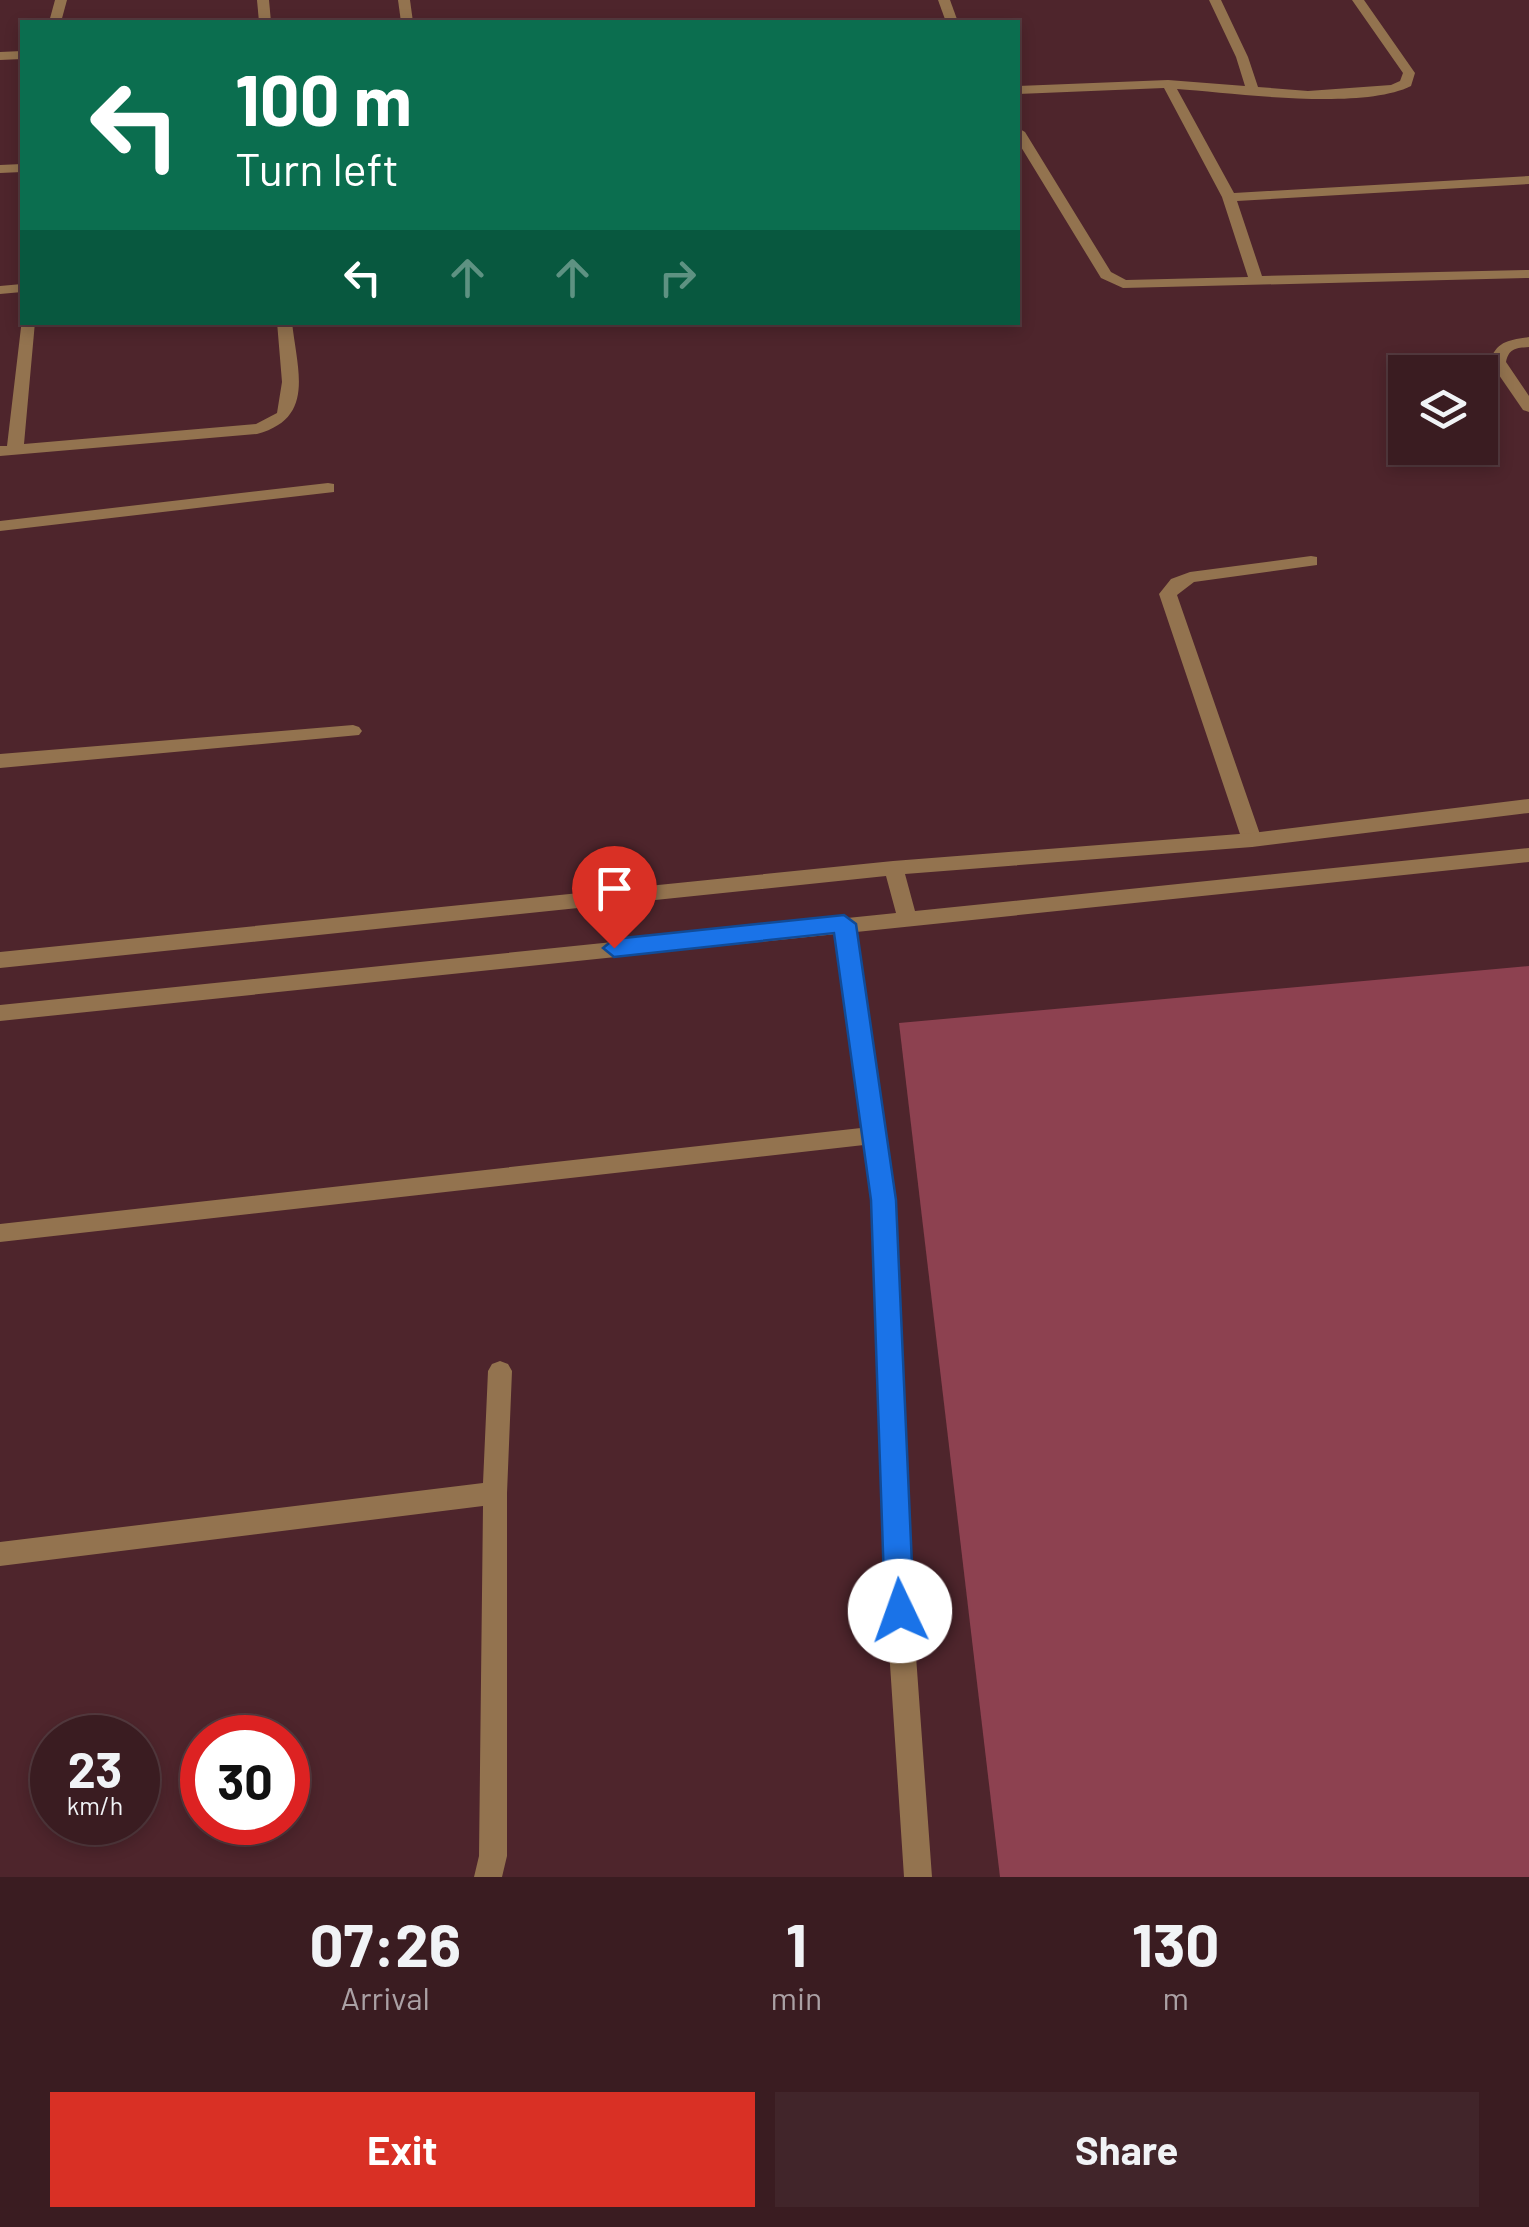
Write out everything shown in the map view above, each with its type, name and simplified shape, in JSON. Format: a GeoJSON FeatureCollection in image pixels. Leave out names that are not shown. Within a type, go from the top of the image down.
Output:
{"type":"FeatureCollection","features":[{"type":"Feature","properties":{"kind":"street"},"geometry":{"type":"LineString","coordinates":[[1215,0],[1253,91]]}},
{"type":"Feature","properties":{"kind":"street"},"geometry":{"type":"LineString","coordinates":[[1020,90],[1168,84],[1308,95],[1394,89],[1406,84],[1409,73],[1358,0]]}},
{"type":"Feature","properties":{"kind":"street"},"geometry":{"type":"LineString","coordinates":[[1168,84],[1229,197],[1256,280]]}},
{"type":"Feature","properties":{"kind":"street"},"geometry":{"type":"LineString","coordinates":[[1020,135],[1106,274],[1123,284],[1372,281],[1529,274]]}},
{"type":"Feature","properties":{"kind":"street"},"geometry":{"type":"LineString","coordinates":[[1229,197],[1529,180]]}},
{"type":"Feature","properties":{"kind":"street"},"geometry":{"type":"LineString","coordinates":[[28,325],[7,450],[257,429],[274,424],[285,415],[289,398],[284,325]]}},
{"type":"Feature","properties":{"kind":"street"},"geometry":{"type":"LineString","coordinates":[[1529,342],[1510,344],[1501,351],[1498,362],[1529,408]]}},
{"type":"Feature","properties":{"kind":"street"},"geometry":{"type":"LineString","coordinates":[[0,526],[328,488]]}},
{"type":"Feature","properties":{"kind":"street"},"geometry":{"type":"LineString","coordinates":[[1252,840],[1168,594],[1176,583],[1190,577],[1311,561]]}},
{"type":"Feature","properties":{"kind":"street"},"geometry":{"type":"LineString","coordinates":[[0,761],[353,731]]}},
{"type":"Feature","properties":{"kind":"street"},"geometry":{"type":"LineString","coordinates":[[0,960],[893,868],[1252,840],[1529,806]]}},
{"type":"Feature","properties":{"kind":"street"},"geometry":{"type":"LineString","coordinates":[[0,1013],[1529,855]]}},
{"type":"Feature","properties":{"kind":"street"},"geometry":{"type":"LineString","coordinates":[[893,868],[906,918]]}},
{"type":"Feature","properties":{"kind":"street"},"geometry":{"type":"LineString","coordinates":[[844,924],[883,1200],[897,1574],[918,1877]]}},
{"type":"Feature","properties":{"kind":"street"},"geometry":{"type":"LineString","coordinates":[[0,1233],[873,1135]]}},
{"type":"Feature","properties":{"kind":"street"},"geometry":{"type":"LineString","coordinates":[[488,1877],[494,1856],[495,1494],[500,1372]]}},
{"type":"Feature","properties":{"kind":"street"},"geometry":{"type":"LineString","coordinates":[[0,1554],[495,1494]]}},
{"type":"Feature","properties":{"kind":"shaded area"},"geometry":{"type":"Polygon","coordinates":[[[1529,966],[1529,1877],[1000,1877],[899,1023],[1529,966]]]}},
{"type":"Feature","properties":{"kind":"route"},"geometry":{"type":"LineString","coordinates":[[614,948],[844,924],[883,1200],[900,1611]]}}]}
